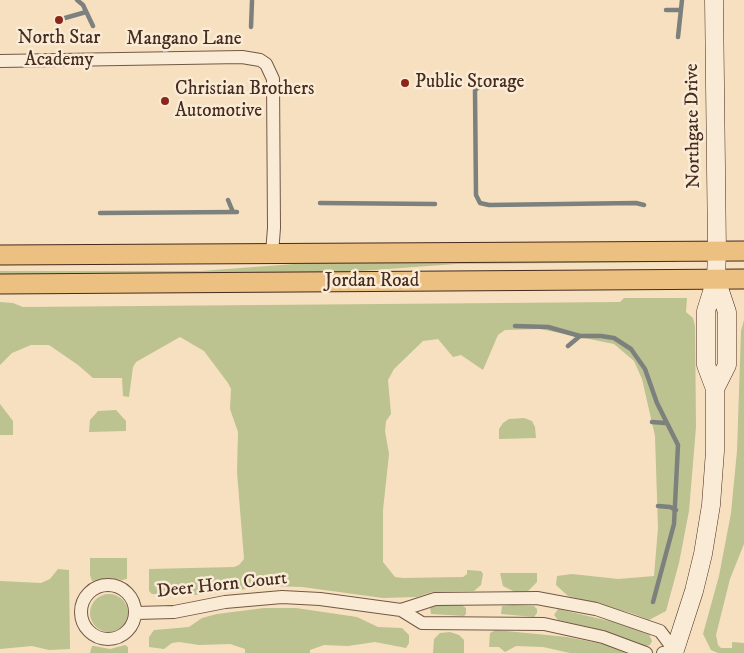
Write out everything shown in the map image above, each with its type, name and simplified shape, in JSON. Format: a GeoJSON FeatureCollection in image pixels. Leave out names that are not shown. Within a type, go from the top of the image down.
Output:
{"type":"FeatureCollection","features":[{"type":"Feature","properties":{"kind":"main road","name":"Jordan Road"},"geometry":{"type":"LineString","coordinates":[[0,255],[744,251]]}},
{"type":"Feature","properties":{"kind":"main road","name":"Jordan Road"},"geometry":{"type":"LineString","coordinates":[[0,284],[744,279]]}},
{"type":"Feature","properties":{"kind":"street","name":"Northgate Drive"},"geometry":{"type":"LineString","coordinates":[[714,0],[716,279]]}},
{"type":"Feature","properties":{"kind":"street","name":"Mangano Lane"},"geometry":{"type":"LineString","coordinates":[[0,61],[242,57],[260,60],[266,64],[273,79],[274,228],[272,253]]}},
{"type":"Feature","properties":{"kind":"street"},"geometry":{"type":"LineString","coordinates":[[671,652],[694,591],[708,530],[715,451],[715,389],[727,364],[727,312],[716,279]]}},
{"type":"Feature","properties":{"kind":"street","name":"Deer Horn Court"},"geometry":{"type":"LineString","coordinates":[[108,585],[117,586],[130,596],[136,613],[134,621],[124,635],[108,640],[92,635],[82,621],[81,612],[82,604],[92,590],[108,585]]}},
{"type":"Feature","properties":{"kind":"street","name":"Deer Horn Court"},"geometry":{"type":"LineString","coordinates":[[136,613],[174,612],[239,600],[282,597],[320,599],[401,610],[422,623],[544,624],[603,637],[646,653]]}},
{"type":"Feature","properties":{"kind":"street","name":"Deer Horn Court"},"geometry":{"type":"LineString","coordinates":[[401,610],[435,599],[537,598],[596,609],[660,631],[671,652]]}},
{"type":"Feature","properties":{"kind":"green space"},"geometry":{"type":"Polygon","coordinates":[[[677,259],[675,262],[456,264],[333,273],[0,276],[0,271],[201,271],[334,261],[677,259]]]}},
{"type":"Feature","properties":{"kind":"green space"},"geometry":{"type":"Polygon","coordinates":[[[624,298],[687,298],[686,312],[693,318],[695,326],[696,427],[689,511],[679,563],[666,611],[649,620],[631,613],[568,596],[556,585],[557,576],[572,574],[618,579],[654,576],[658,528],[655,436],[642,379],[634,361],[614,344],[540,329],[505,330],[498,335],[483,370],[461,355],[453,357],[438,339],[423,341],[394,369],[388,380],[391,414],[386,421],[385,431],[389,454],[383,510],[383,562],[395,577],[403,578],[463,577],[467,574],[467,570],[481,571],[483,574],[481,585],[474,591],[432,592],[417,597],[383,598],[302,587],[270,586],[195,595],[152,594],[149,591],[149,569],[234,567],[239,565],[244,559],[237,472],[238,432],[230,409],[231,389],[228,383],[204,351],[180,337],[136,362],[133,367],[129,397],[123,396],[122,378],[93,378],[49,345],[31,345],[12,353],[0,365],[0,302],[13,303],[23,307],[620,302],[624,298]]]}},
{"type":"Feature","properties":{"kind":"green space"},"geometry":{"type":"Polygon","coordinates":[[[744,320],[744,544],[730,579],[716,635],[718,645],[721,648],[732,648],[732,642],[744,643],[744,653],[718,653],[711,650],[703,634],[719,576],[731,513],[737,451],[741,331],[744,320]]]}},
{"type":"Feature","properties":{"kind":"green space"},"geometry":{"type":"Polygon","coordinates":[[[0,404],[13,421],[13,435],[0,435],[0,404]]]}},
{"type":"Feature","properties":{"kind":"green space"},"geometry":{"type":"Polygon","coordinates":[[[116,410],[126,421],[126,431],[89,432],[90,420],[98,411],[116,410]]]}},
{"type":"Feature","properties":{"kind":"green space"},"geometry":{"type":"Polygon","coordinates":[[[524,418],[532,421],[535,427],[536,438],[499,439],[499,429],[503,423],[509,419],[524,418]]]}},
{"type":"Feature","properties":{"kind":"green space"},"geometry":{"type":"Polygon","coordinates":[[[90,558],[127,558],[127,579],[109,578],[92,581],[90,558]]]}},
{"type":"Feature","properties":{"kind":"green space"},"geometry":{"type":"Polygon","coordinates":[[[58,569],[69,570],[70,649],[49,650],[32,646],[0,649],[0,581],[41,583],[50,579],[58,569]]]}},
{"type":"Feature","properties":{"kind":"green space"},"geometry":{"type":"Polygon","coordinates":[[[500,573],[537,573],[537,582],[528,591],[515,592],[503,586],[500,573]]]}},
{"type":"Feature","properties":{"kind":"green space"},"geometry":{"type":"Polygon","coordinates":[[[109,594],[122,600],[128,613],[122,626],[109,632],[96,626],[90,613],[96,600],[109,594]]]}},
{"type":"Feature","properties":{"kind":"green space"},"geometry":{"type":"Polygon","coordinates":[[[460,604],[466,608],[464,616],[431,614],[430,607],[434,605],[460,604]]]}},
{"type":"Feature","properties":{"kind":"green space"},"geometry":{"type":"Polygon","coordinates":[[[502,606],[534,606],[537,609],[537,613],[534,617],[501,614],[502,606]]]}},
{"type":"Feature","properties":{"kind":"green space"},"geometry":{"type":"Polygon","coordinates":[[[264,608],[296,608],[357,617],[378,627],[402,628],[409,635],[409,643],[406,648],[375,642],[348,646],[324,645],[310,650],[310,653],[245,653],[245,649],[230,644],[199,645],[179,642],[172,643],[164,649],[149,647],[149,637],[154,630],[189,627],[202,618],[217,614],[264,608]]]}},
{"type":"Feature","properties":{"kind":"green space"},"geometry":{"type":"Polygon","coordinates":[[[558,609],[618,623],[649,634],[652,641],[650,645],[643,647],[601,630],[558,620],[554,615],[558,609]]]}},
{"type":"Feature","properties":{"kind":"green space"},"geometry":{"type":"Polygon","coordinates":[[[496,630],[567,637],[608,645],[626,653],[570,653],[543,647],[516,646],[505,652],[499,647],[489,647],[490,633],[496,630]]]}},
{"type":"Feature","properties":{"kind":"green space"},"geometry":{"type":"Polygon","coordinates":[[[450,632],[459,635],[464,640],[464,653],[433,653],[434,639],[440,633],[450,632]]]}},
{"type":"Feature","properties":{"kind":"green space"},"geometry":{"type":"Polygon","coordinates":[[[125,645],[128,647],[128,653],[90,653],[92,646],[110,649],[125,645]]]}},
{"type":"Feature","properties":{"kind":"waterway"},"geometry":{"type":"LineString","coordinates":[[77,0],[83,5],[93,26]]}},
{"type":"Feature","properties":{"kind":"waterway"},"geometry":{"type":"LineString","coordinates":[[678,37],[682,0]]}},
{"type":"Feature","properties":{"kind":"waterway"},"geometry":{"type":"LineString","coordinates":[[251,27],[252,1]]}},
{"type":"Feature","properties":{"kind":"waterway"},"geometry":{"type":"LineString","coordinates":[[666,10],[680,10]]}},
{"type":"Feature","properties":{"kind":"waterway"},"geometry":{"type":"LineString","coordinates":[[65,18],[86,12]]}},
{"type":"Feature","properties":{"kind":"waterway"},"geometry":{"type":"LineString","coordinates":[[484,84],[475,90],[476,195],[480,203],[489,205],[636,203],[644,205]]}},
{"type":"Feature","properties":{"kind":"waterway"},"geometry":{"type":"LineString","coordinates":[[228,200],[233,212]]}},
{"type":"Feature","properties":{"kind":"waterway"},"geometry":{"type":"LineString","coordinates":[[320,203],[435,204]]}},
{"type":"Feature","properties":{"kind":"waterway"},"geometry":{"type":"LineString","coordinates":[[100,213],[237,212]]}},
{"type":"Feature","properties":{"kind":"waterway"},"geometry":{"type":"LineString","coordinates":[[515,326],[548,327],[580,336]]}},
{"type":"Feature","properties":{"kind":"waterway"},"geometry":{"type":"LineString","coordinates":[[568,346],[580,336],[601,336],[614,338],[631,349],[645,369],[657,403],[678,445],[674,524],[653,602]]}},
{"type":"Feature","properties":{"kind":"waterway"},"geometry":{"type":"LineString","coordinates":[[652,422],[665,423]]}},
{"type":"Feature","properties":{"kind":"waterway"},"geometry":{"type":"LineString","coordinates":[[658,506],[670,507],[676,510]]}},
{"type":"Feature","properties":{"kind":"place","name":"North Star Academy"},"geometry":{"type":"Point","coordinates":[59,20]}},
{"type":"Feature","properties":{"kind":"place","name":"Public Storage"},"geometry":{"type":"Point","coordinates":[405,83]}},
{"type":"Feature","properties":{"kind":"place","name":"Christian Brothers Automotive"},"geometry":{"type":"Point","coordinates":[165,101]}}]}
